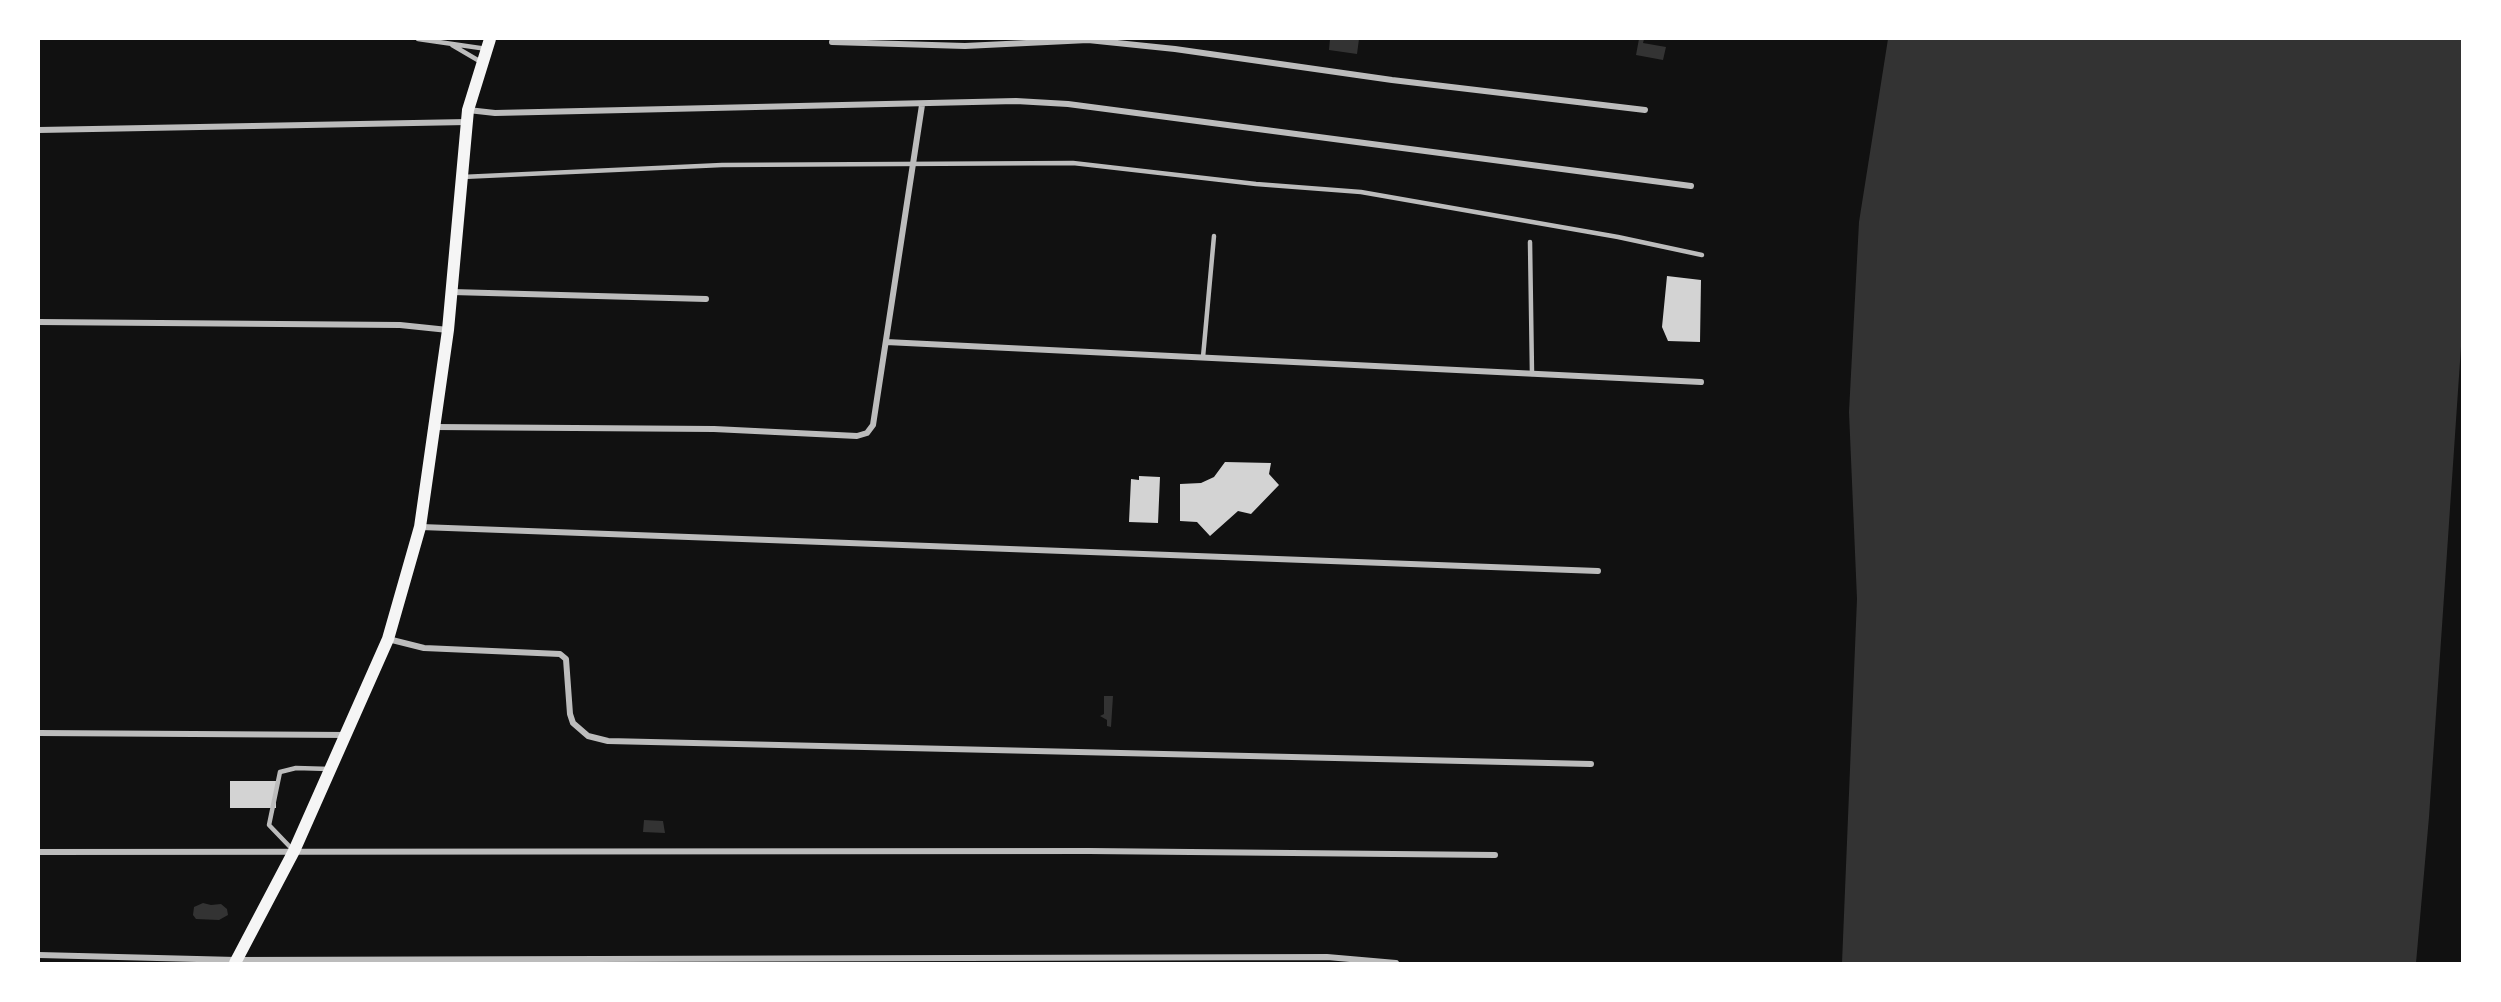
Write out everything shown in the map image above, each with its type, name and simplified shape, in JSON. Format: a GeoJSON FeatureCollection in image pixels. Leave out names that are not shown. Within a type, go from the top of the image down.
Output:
{"type":"FeatureCollection","features":[{"type":"Feature","properties":{"kind":"main road"},"geometry":{"type":"LineString","coordinates":[[235,962],[294,851],[388,639],[420,527],[448,330],[468,116],[489,44]]}},
{"type":"Feature","properties":{"kind":"street"},"geometry":{"type":"LineString","coordinates":[[832,42],[964,46],[1088,40],[1175,49],[1392,80],[1646,110]]}},
{"type":"Feature","properties":{"kind":"street"},"geometry":{"type":"LineString","coordinates":[[39,130],[468,116],[495,113],[865,103],[922,105],[1016,100],[1068,104],[1690,186]]}},
{"type":"Feature","properties":{"kind":"street"},"geometry":{"type":"LineString","coordinates":[[435,427],[714,429],[857,436],[867,433],[873,425],[922,105]]}},
{"type":"Feature","properties":{"kind":"street"},"geometry":{"type":"LineString","coordinates":[[451,292],[706,299]]}},
{"type":"Feature","properties":{"kind":"street"},"geometry":{"type":"LineString","coordinates":[[39,322],[400,325],[448,330]]}},
{"type":"Feature","properties":{"kind":"street"},"geometry":{"type":"LineString","coordinates":[[886,342],[1701,382]]}},
{"type":"Feature","properties":{"kind":"street"},"geometry":{"type":"LineString","coordinates":[[420,527],[1598,571]]}},
{"type":"Feature","properties":{"kind":"street"},"geometry":{"type":"LineString","coordinates":[[388,639],[424,648],[560,654],[566,659],[570,714],[573,723],[588,736],[608,741],[1591,764]]}},
{"type":"Feature","properties":{"kind":"street"},"geometry":{"type":"LineString","coordinates":[[39,733],[347,735]]}},
{"type":"Feature","properties":{"kind":"street"},"geometry":{"type":"LineString","coordinates":[[39,852],[1089,850],[1495,855]]}},
{"type":"Feature","properties":{"kind":"street"},"geometry":{"type":"LineString","coordinates":[[39,955],[235,962],[1327,957],[1395,963]]}},
{"type":"Feature","properties":{"kind":"lane"},"geometry":{"type":"LineString","coordinates":[[418,39],[441,40],[483,63]]}},
{"type":"Feature","properties":{"kind":"lane"},"geometry":{"type":"LineString","coordinates":[[448,43],[489,44]]}},
{"type":"Feature","properties":{"kind":"lane"},"geometry":{"type":"LineString","coordinates":[[462,177],[722,165],[1072,163],[1256,184],[1361,192],[1618,237],[1702,255]]}},
{"type":"Feature","properties":{"kind":"lane"},"geometry":{"type":"LineString","coordinates":[[1203,357],[1214,236]]}},
{"type":"Feature","properties":{"kind":"lane"},"geometry":{"type":"LineString","coordinates":[[1530,242],[1532,374]]}},
{"type":"Feature","properties":{"kind":"lane"},"geometry":{"type":"LineString","coordinates":[[294,851],[269,825],[280,772],[296,768],[332,769]]}},
{"type":"Feature","properties":{"kind":"shaded area"},"geometry":{"type":"Polygon","coordinates":[[[1330,39],[1359,39],[1357,54],[1329,50],[1330,39]]]}},
{"type":"Feature","properties":{"kind":"shaded area"},"geometry":{"type":"Polygon","coordinates":[[[1639,39],[1644,39],[1643,43],[1666,47],[1663,60],[1636,55],[1639,39]]]}},
{"type":"Feature","properties":{"kind":"shaded area"},"geometry":{"type":"Polygon","coordinates":[[[1888,39],[2462,39],[2462,332],[2429,817],[2416,963],[1842,963],[1857,599],[1849,412],[1859,222],[1888,39]]]}},
{"type":"Feature","properties":{"kind":"shaded area"},"geometry":{"type":"Polygon","coordinates":[[[1104,696],[1113,696],[1111,727],[1107,726],[1107,720],[1100,716],[1104,714],[1104,696]]]}},
{"type":"Feature","properties":{"kind":"shaded area"},"geometry":{"type":"Polygon","coordinates":[[[644,820],[663,821],[665,833],[643,832],[644,820]]]}},
{"type":"Feature","properties":{"kind":"shaded area"},"geometry":{"type":"Polygon","coordinates":[[[203,903],[221,904],[227,909],[228,915],[219,920],[196,919],[193,915],[194,907],[203,903]]]}},
{"type":"Feature","properties":{"kind":"building"},"geometry":{"type":"Polygon","coordinates":[[[1667,276],[1701,280],[1700,342],[1668,341],[1662,327],[1667,276]]]}},
{"type":"Feature","properties":{"kind":"building"},"geometry":{"type":"Polygon","coordinates":[[[1225,462],[1271,463],[1269,474],[1279,485],[1251,514],[1238,511],[1210,536],[1197,522],[1180,521],[1180,484],[1201,483],[1214,477],[1225,462]]]}},
{"type":"Feature","properties":{"kind":"building"},"geometry":{"type":"Polygon","coordinates":[[[1139,476],[1160,477],[1158,523],[1129,522],[1131,479],[1139,480],[1139,476]]]}},
{"type":"Feature","properties":{"kind":"building"},"geometry":{"type":"Polygon","coordinates":[[[230,781],[276,781],[276,808],[230,808],[230,781]]]}}]}
